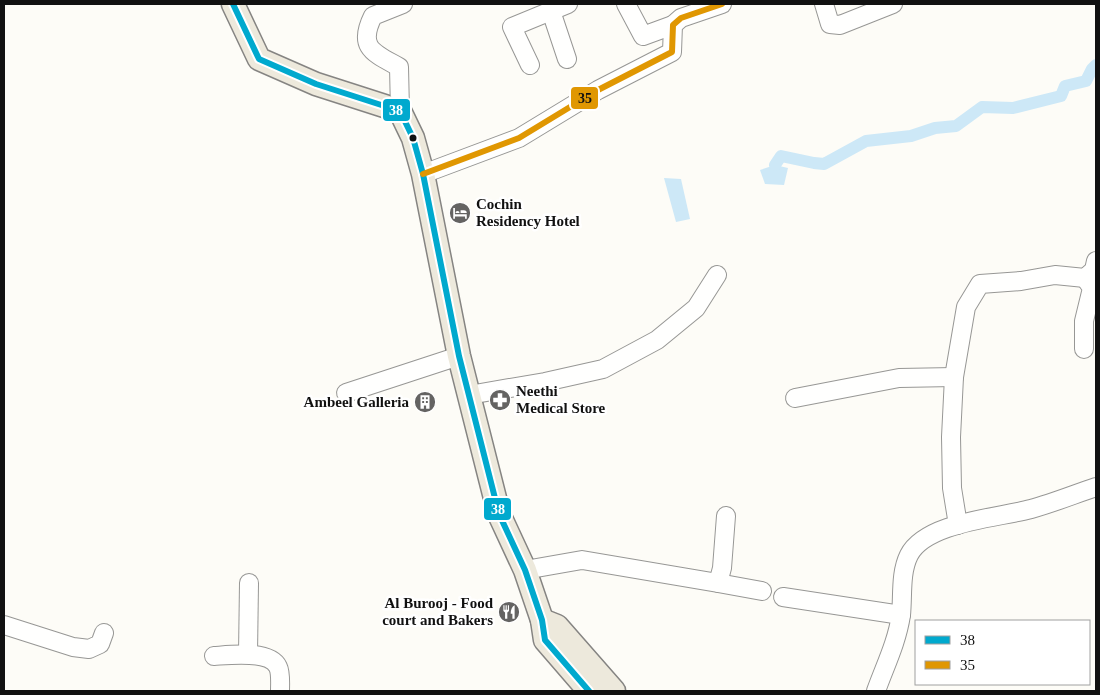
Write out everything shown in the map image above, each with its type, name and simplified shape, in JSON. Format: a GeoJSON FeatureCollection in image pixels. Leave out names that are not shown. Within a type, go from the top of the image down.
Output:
{"type":"FeatureCollection","features":[{"type":"Feature","properties":{"kind":"main road"},"geometry":{"type":"LineString","coordinates":[[232,4],[259,59],[316,84],[400,111],[413,138],[423,174],[459,356],[498,514],[525,570],[542,620],[545,640],[589,691]]}},
{"type":"Feature","properties":{"kind":"main road"},"geometry":{"type":"LineString","coordinates":[[542,620],[557,626],[614,691]]}},
{"type":"Feature","properties":{"kind":"street"},"geometry":{"type":"LineString","coordinates":[[400,111],[400,67],[373,52],[367,43],[366,29],[373,16],[403,4]]}},
{"type":"Feature","properties":{"kind":"street"},"geometry":{"type":"LineString","coordinates":[[530,65],[512,27],[568,4]]}},
{"type":"Feature","properties":{"kind":"street"},"geometry":{"type":"LineString","coordinates":[[626,4],[643,36],[677,16],[722,4]]}},
{"type":"Feature","properties":{"kind":"street"},"geometry":{"type":"LineString","coordinates":[[824,4],[830,24],[840,25],[893,4]]}},
{"type":"Feature","properties":{"kind":"street"},"geometry":{"type":"LineString","coordinates":[[551,11],[567,59]]}},
{"type":"Feature","properties":{"kind":"street"},"geometry":{"type":"LineString","coordinates":[[423,174],[519,138],[598,90],[672,52],[677,16]]}},
{"type":"Feature","properties":{"kind":"street"},"geometry":{"type":"LineString","coordinates":[[1084,349],[1084,321],[1096,260]]}},
{"type":"Feature","properties":{"kind":"street"},"geometry":{"type":"LineString","coordinates":[[469,395],[545,382],[603,369],[657,340],[696,308],[717,275]]}},
{"type":"Feature","properties":{"kind":"street"},"geometry":{"type":"LineString","coordinates":[[958,525],[952,479],[951,437],[954,377],[966,307],[980,284],[1021,282],[1055,275],[1091,278]]}},
{"type":"Feature","properties":{"kind":"street"},"geometry":{"type":"LineString","coordinates":[[346,393],[459,356]]}},
{"type":"Feature","properties":{"kind":"street"},"geometry":{"type":"LineString","coordinates":[[795,398],[899,378],[954,377]]}},
{"type":"Feature","properties":{"kind":"street"},"geometry":{"type":"LineString","coordinates":[[876,691],[895,641],[901,615],[902,581],[909,555],[922,539],[958,525],[1031,509],[1096,487]]}},
{"type":"Feature","properties":{"kind":"street"},"geometry":{"type":"LineString","coordinates":[[718,583],[722,568],[726,516]]}},
{"type":"Feature","properties":{"kind":"street"},"geometry":{"type":"LineString","coordinates":[[525,570],[582,560],[762,591]]}},
{"type":"Feature","properties":{"kind":"street"},"geometry":{"type":"LineString","coordinates":[[248,654],[249,583]]}},
{"type":"Feature","properties":{"kind":"street"},"geometry":{"type":"LineString","coordinates":[[783,596],[901,615]]}},
{"type":"Feature","properties":{"kind":"street"},"geometry":{"type":"LineString","coordinates":[[4,625],[89,650],[100,644],[104,633]]}},
{"type":"Feature","properties":{"kind":"street"},"geometry":{"type":"LineString","coordinates":[[214,656],[248,654],[272,659],[279,668],[280,691]]}},
{"type":"Feature","properties":{"kind":"water"},"geometry":{"type":"Polygon","coordinates":[[[775,165],[788,168],[784,185],[765,184],[760,170],[775,165]]]}},
{"type":"Feature","properties":{"kind":"water"},"geometry":{"type":"Polygon","coordinates":[[[664,178],[681,179],[690,219],[676,222],[664,178]]]}},
{"type":"Feature","properties":{"kind":"waterway"},"geometry":{"type":"LineString","coordinates":[[775,165],[781,156],[824,164],[866,141],[911,136],[935,128],[956,126],[982,107],[1013,108],[1061,96],[1065,86],[1086,81],[1096,65]]}},
{"type":"Feature","properties":{"kind":"transit line","name":"38"},"geometry":{"type":"LineString","coordinates":[[233,4],[259,59],[316,84],[400,111],[413,138],[423,174],[459,356],[499,514],[525,570],[542,620],[545,640],[589,691]]}},
{"type":"Feature","properties":{"kind":"transit line","name":"35"},"geometry":{"type":"LineString","coordinates":[[423,174],[519,138],[598,90],[672,52],[673,25],[681,18],[722,4]]}},
{"type":"Feature","properties":{"kind":"place","name":"Cochin Residency Hotel"},"geometry":{"type":"Point","coordinates":[460,213]}},
{"type":"Feature","properties":{"kind":"place","name":"Neethi Medical Store"},"geometry":{"type":"Point","coordinates":[500,400]}},
{"type":"Feature","properties":{"kind":"place","name":"Ambeel Galleria"},"geometry":{"type":"Point","coordinates":[425,402]}},
{"type":"Feature","properties":{"kind":"place","name":"Al Burooj - Food court and Bakers"},"geometry":{"type":"Point","coordinates":[509,612]}}]}
